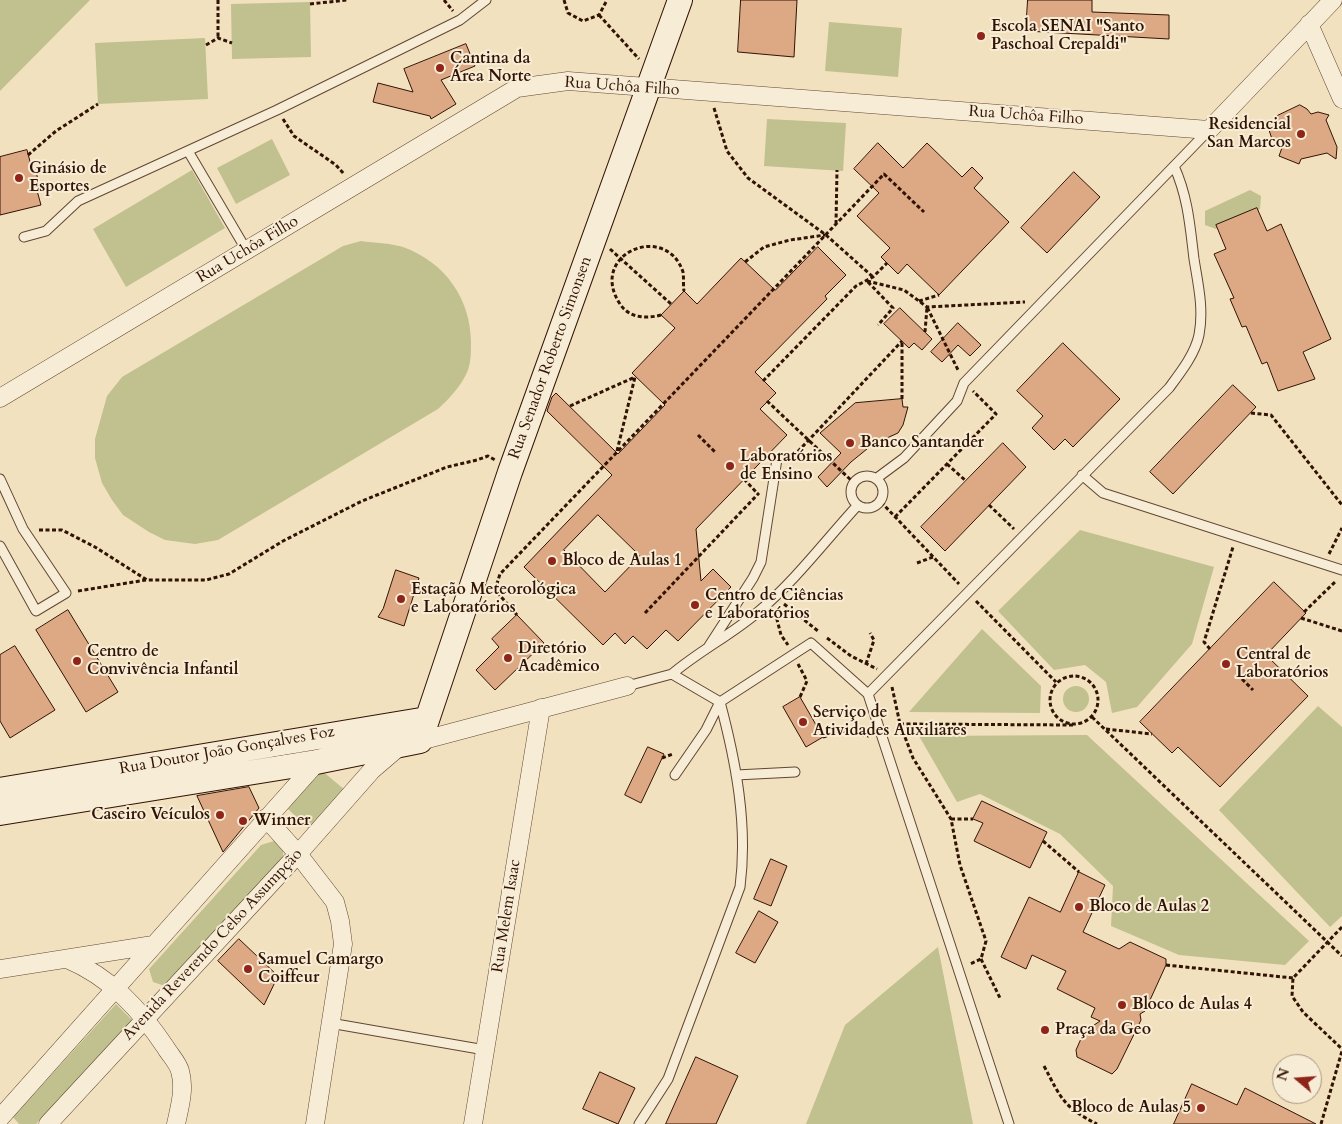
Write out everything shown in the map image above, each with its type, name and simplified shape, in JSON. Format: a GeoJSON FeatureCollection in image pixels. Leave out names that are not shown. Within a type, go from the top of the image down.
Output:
{"type":"FeatureCollection","features":[{"type":"Feature","properties":{"kind":"street","name":"Rua Senador Roberto Simonsen"},"geometry":{"type":"LineString","coordinates":[[416,735],[680,0]]}},
{"type":"Feature","properties":{"kind":"street"},"geometry":{"type":"LineString","coordinates":[[1209,130],[1333,0]]}},
{"type":"Feature","properties":{"kind":"street"},"geometry":{"type":"LineString","coordinates":[[1309,24],[1342,99]]}},
{"type":"Feature","properties":{"kind":"street","name":"Rua Uchôa Filho"},"geometry":{"type":"LineString","coordinates":[[0,398],[517,88],[568,81],[650,81],[711,93],[1209,130]]}},
{"type":"Feature","properties":{"kind":"street"},"geometry":{"type":"LineString","coordinates":[[416,735],[451,732],[627,686]]}},
{"type":"Feature","properties":{"kind":"street","name":"Rua Melem Isaac"},"geometry":{"type":"LineString","coordinates":[[473,1124],[541,708]]}},
{"type":"Feature","properties":{"kind":"street"},"geometry":{"type":"LineString","coordinates":[[0,1118],[316,762],[359,729]]}},
{"type":"Feature","properties":{"kind":"street","name":"Rua Doutor João Gonçalves Foz"},"geometry":{"type":"LineString","coordinates":[[0,790],[359,729],[416,735]]}},
{"type":"Feature","properties":{"kind":"street","name":"Rua Doutor João Gonçalves Foz"},"geometry":{"type":"LineString","coordinates":[[0,813],[316,762],[416,735]]}},
{"type":"Feature","properties":{"kind":"street","name":"Avenida Reverendo Celso Assumpção"},"geometry":{"type":"LineString","coordinates":[[48,1124],[298,854],[372,770],[416,735]]}},
{"type":"Feature","properties":{"kind":"street"},"geometry":{"type":"LineString","coordinates":[[266,818],[298,854],[335,902],[340,920],[343,944],[314,1124]]}},
{"type":"Feature","properties":{"kind":"street"},"geometry":{"type":"LineString","coordinates":[[0,969],[153,946]]}},
{"type":"Feature","properties":{"kind":"street"},"geometry":{"type":"LineString","coordinates":[[67,959],[88,968],[115,988],[146,1018],[180,1069],[183,1092],[176,1124]]}},
{"type":"Feature","properties":{"kind":"lane"},"geometry":{"type":"LineString","coordinates":[[24,237],[46,231],[78,201],[277,110],[460,20],[486,0]]}},
{"type":"Feature","properties":{"kind":"lane"},"geometry":{"type":"LineString","coordinates":[[877,478],[904,458],[957,401],[964,383],[1209,130]]}},
{"type":"Feature","properties":{"kind":"lane"},"geometry":{"type":"LineString","coordinates":[[188,151],[247,251]]}},
{"type":"Feature","properties":{"kind":"lane"},"geometry":{"type":"LineString","coordinates":[[868,694],[889,675],[967,592],[1169,388],[1188,360],[1199,336],[1201,308],[1190,212],[1183,186],[1174,166]]}},
{"type":"Feature","properties":{"kind":"lane"},"geometry":{"type":"LineString","coordinates":[[708,648],[753,578],[760,562],[777,459]]}},
{"type":"Feature","properties":{"kind":"lane"},"geometry":{"type":"LineString","coordinates":[[864,475],[877,478],[884,489],[881,502],[870,509],[857,506],[850,495],[853,482],[864,475]]}},
{"type":"Feature","properties":{"kind":"lane"},"geometry":{"type":"LineString","coordinates":[[1082,475],[1102,492],[1342,570]]}},
{"type":"Feature","properties":{"kind":"lane"},"geometry":{"type":"LineString","coordinates":[[0,480],[23,529],[66,593],[36,611],[0,546]]}},
{"type":"Feature","properties":{"kind":"lane"},"geometry":{"type":"LineString","coordinates":[[627,686],[672,674],[691,658],[723,640],[772,599],[857,506]]}},
{"type":"Feature","properties":{"kind":"lane"},"geometry":{"type":"LineString","coordinates":[[674,775],[706,730],[720,702],[812,643],[868,694],[1009,1124]]}},
{"type":"Feature","properties":{"kind":"lane"},"geometry":{"type":"LineString","coordinates":[[639,1124],[668,1079],[740,887],[744,855],[736,775],[720,702],[672,674]]}},
{"type":"Feature","properties":{"kind":"lane"},"geometry":{"type":"LineString","coordinates":[[736,775],[796,772]]}},
{"type":"Feature","properties":{"kind":"lane"},"geometry":{"type":"LineString","coordinates":[[330,1023],[485,1050]]}},
{"type":"Feature","properties":{"kind":"path"},"geometry":{"type":"LineString","coordinates":[[218,0],[218,38]]}},
{"type":"Feature","properties":{"kind":"path"},"geometry":{"type":"LineString","coordinates":[[314,0],[319,4]]}},
{"type":"Feature","properties":{"kind":"path"},"geometry":{"type":"LineString","coordinates":[[310,4],[347,0]]}},
{"type":"Feature","properties":{"kind":"path"},"geometry":{"type":"LineString","coordinates":[[564,0],[568,13],[583,21],[599,15],[606,0]]}},
{"type":"Feature","properties":{"kind":"path"},"geometry":{"type":"LineString","coordinates":[[599,15],[650,81]]}},
{"type":"Feature","properties":{"kind":"path"},"geometry":{"type":"LineString","coordinates":[[206,45],[218,38],[232,43]]}},
{"type":"Feature","properties":{"kind":"path"},"geometry":{"type":"LineString","coordinates":[[711,93],[717,122],[727,151],[748,178],[826,235],[873,277]]}},
{"type":"Feature","properties":{"kind":"path"},"geometry":{"type":"LineString","coordinates":[[28,155],[56,131],[98,104]]}},
{"type":"Feature","properties":{"kind":"path"},"geometry":{"type":"LineString","coordinates":[[277,110],[294,136],[336,165],[354,186]]}},
{"type":"Feature","properties":{"kind":"path"},"geometry":{"type":"LineString","coordinates":[[836,224],[837,170]]}},
{"type":"Feature","properties":{"kind":"path"},"geometry":{"type":"LineString","coordinates":[[517,615],[495,590],[500,574],[884,174],[924,212]]}},
{"type":"Feature","properties":{"kind":"path"},"geometry":{"type":"LineString","coordinates":[[596,235],[671,304]]}},
{"type":"Feature","properties":{"kind":"path"},"geometry":{"type":"LineString","coordinates":[[745,262],[764,248],[790,240],[826,235]]}},
{"type":"Feature","properties":{"kind":"path"},"geometry":{"type":"LineString","coordinates":[[661,315],[645,319],[623,310],[612,293],[612,274],[620,258],[634,248],[656,246],[673,256],[683,272],[684,291]]}},
{"type":"Feature","properties":{"kind":"path"},"geometry":{"type":"LineString","coordinates":[[763,381],[856,286],[868,281],[887,263]]}},
{"type":"Feature","properties":{"kind":"path"},"geometry":{"type":"LineString","coordinates":[[868,281],[904,290],[927,307],[964,383],[996,414],[895,517]]}},
{"type":"Feature","properties":{"kind":"path"},"geometry":{"type":"LineString","coordinates":[[868,281],[893,308],[878,324]]}},
{"type":"Feature","properties":{"kind":"path"},"geometry":{"type":"LineString","coordinates":[[918,301],[939,296]]}},
{"type":"Feature","properties":{"kind":"path"},"geometry":{"type":"LineString","coordinates":[[927,307],[1043,301]]}},
{"type":"Feature","properties":{"kind":"path"},"geometry":{"type":"LineString","coordinates":[[925,332],[927,307]]}},
{"type":"Feature","properties":{"kind":"path"},"geometry":{"type":"LineString","coordinates":[[902,342],[902,399]]}},
{"type":"Feature","properties":{"kind":"path"},"geometry":{"type":"LineString","coordinates":[[570,406],[635,377],[617,453]]}},
{"type":"Feature","properties":{"kind":"path"},"geometry":{"type":"LineString","coordinates":[[767,401],[853,482]]}},
{"type":"Feature","properties":{"kind":"path"},"geometry":{"type":"LineString","coordinates":[[1251,413],[1271,415],[1342,505]]}},
{"type":"Feature","properties":{"kind":"path"},"geometry":{"type":"LineString","coordinates":[[698,435],[715,452]]}},
{"type":"Feature","properties":{"kind":"path"},"geometry":{"type":"LineString","coordinates":[[66,593],[147,580],[206,580],[229,574],[283,541],[353,505],[446,466],[478,460],[488,456],[510,472]]}},
{"type":"Feature","properties":{"kind":"path"},"geometry":{"type":"LineString","coordinates":[[947,464],[966,481]]}},
{"type":"Feature","properties":{"kind":"path"},"geometry":{"type":"LineString","coordinates":[[744,480],[758,494]]}},
{"type":"Feature","properties":{"kind":"path"},"geometry":{"type":"LineString","coordinates":[[881,502],[1056,682]]}},
{"type":"Feature","properties":{"kind":"path"},"geometry":{"type":"LineString","coordinates":[[989,505],[1021,537]]}},
{"type":"Feature","properties":{"kind":"path"},"geometry":{"type":"LineString","coordinates":[[1325,563],[1342,528]]}},
{"type":"Feature","properties":{"kind":"path"},"geometry":{"type":"LineString","coordinates":[[23,529],[62,530],[95,547],[147,580]]}},
{"type":"Feature","properties":{"kind":"path"},"geometry":{"type":"LineString","coordinates":[[1210,649],[1204,642],[1236,535]]}},
{"type":"Feature","properties":{"kind":"path"},"geometry":{"type":"LineString","coordinates":[[917,563],[933,557]]}},
{"type":"Feature","properties":{"kind":"path"},"geometry":{"type":"LineString","coordinates":[[1304,612],[1342,575]]}},
{"type":"Feature","properties":{"kind":"path"},"geometry":{"type":"LineString","coordinates":[[772,599],[788,606],[851,656],[889,675],[900,724],[913,758],[951,819],[960,865],[986,941],[980,959],[1000,998]]}},
{"type":"Feature","properties":{"kind":"path"},"geometry":{"type":"LineString","coordinates":[[1301,618],[1342,632]]}},
{"type":"Feature","properties":{"kind":"path"},"geometry":{"type":"LineString","coordinates":[[866,664],[874,640],[870,632]]}},
{"type":"Feature","properties":{"kind":"path"},"geometry":{"type":"LineString","coordinates":[[900,724],[1075,724],[1092,717],[1099,699],[1091,681],[1074,675],[1056,682],[1049,700],[1057,718],[1075,724]]}},
{"type":"Feature","properties":{"kind":"path"},"geometry":{"type":"LineString","coordinates":[[1242,680],[1253,690]]}},
{"type":"Feature","properties":{"kind":"path"},"geometry":{"type":"LineString","coordinates":[[1092,717],[1342,956]]}},
{"type":"Feature","properties":{"kind":"path"},"geometry":{"type":"LineString","coordinates":[[1105,729],[1152,734]]}},
{"type":"Feature","properties":{"kind":"path"},"geometry":{"type":"LineString","coordinates":[[823,737],[841,731],[850,731],[884,741]]}},
{"type":"Feature","properties":{"kind":"path"},"geometry":{"type":"LineString","coordinates":[[951,819],[973,819]]}},
{"type":"Feature","properties":{"kind":"path"},"geometry":{"type":"LineString","coordinates":[[1043,841],[1079,872]]}},
{"type":"Feature","properties":{"kind":"path"},"geometry":{"type":"LineString","coordinates":[[1321,1124],[1342,1050],[1292,996],[1293,978],[1342,927]]}},
{"type":"Feature","properties":{"kind":"path"},"geometry":{"type":"LineString","coordinates":[[958,969],[980,959]]}},
{"type":"Feature","properties":{"kind":"path"},"geometry":{"type":"LineString","coordinates":[[1166,965],[1293,978]]}},
{"type":"Feature","properties":{"kind":"path"},"geometry":{"type":"LineString","coordinates":[[1044,1066],[1061,1099],[1074,1113],[1097,1124]]}},
{"type":"Feature","properties":{"kind":"green space"},"geometry":{"type":"Polygon","coordinates":[[[0,0],[90,0],[0,91],[0,0]]]}},
{"type":"Feature","properties":{"kind":"green space"},"geometry":{"type":"Polygon","coordinates":[[[310,2],[311,57],[232,59],[231,4],[310,2]]]}},
{"type":"Feature","properties":{"kind":"green space"},"geometry":{"type":"Polygon","coordinates":[[[829,22],[902,28],[898,77],[825,71],[829,22]]]}},
{"type":"Feature","properties":{"kind":"green space"},"geometry":{"type":"Polygon","coordinates":[[[205,38],[208,99],[98,104],[95,43],[205,38]]]}},
{"type":"Feature","properties":{"kind":"green space"},"geometry":{"type":"Polygon","coordinates":[[[767,119],[846,123],[843,171],[764,166],[767,119]]]}},
{"type":"Feature","properties":{"kind":"green space"},"geometry":{"type":"Polygon","coordinates":[[[272,139],[290,175],[236,204],[217,168],[272,139]]]}},
{"type":"Feature","properties":{"kind":"green space"},"geometry":{"type":"Polygon","coordinates":[[[192,170],[225,228],[126,287],[93,229],[192,170]]]}},
{"type":"Feature","properties":{"kind":"green space"},"geometry":{"type":"Polygon","coordinates":[[[1250,190],[1261,196],[1260,209],[1216,229],[1205,225],[1205,211],[1250,190]]]}},
{"type":"Feature","properties":{"kind":"green space"},"geometry":{"type":"Polygon","coordinates":[[[361,241],[403,247],[418,254],[443,272],[461,297],[470,327],[471,357],[465,376],[451,396],[438,409],[218,540],[195,544],[165,540],[123,515],[102,483],[95,458],[95,439],[107,396],[122,377],[343,246],[361,241]]]}},
{"type":"Feature","properties":{"kind":"green space"},"geometry":{"type":"Polygon","coordinates":[[[1080,530],[1214,567],[1192,644],[1137,707],[1112,713],[1106,682],[1085,665],[1054,670],[998,611],[1080,530]]]}},
{"type":"Feature","properties":{"kind":"green space"},"geometry":{"type":"Polygon","coordinates":[[[982,629],[1041,686],[1040,713],[909,712],[982,629]]]}},
{"type":"Feature","properties":{"kind":"green space"},"geometry":{"type":"Polygon","coordinates":[[[1076,686],[1085,690],[1089,699],[1085,708],[1076,712],[1067,708],[1063,699],[1067,690],[1076,686]]]}},
{"type":"Feature","properties":{"kind":"green space"},"geometry":{"type":"Polygon","coordinates":[[[1318,706],[1342,727],[1342,916],[1330,927],[1219,810],[1318,706]]]}},
{"type":"Feature","properties":{"kind":"green space"},"geometry":{"type":"Polygon","coordinates":[[[1087,735],[1309,941],[1285,965],[1179,955],[1111,926],[1113,886],[1060,834],[980,794],[957,802],[919,736],[1087,735]]]}},
{"type":"Feature","properties":{"kind":"green space"},"geometry":{"type":"Polygon","coordinates":[[[321,770],[345,790],[310,830],[287,808],[321,770]]]}},
{"type":"Feature","properties":{"kind":"green space"},"geometry":{"type":"Polygon","coordinates":[[[274,841],[284,848],[282,861],[165,986],[153,982],[149,969],[261,845],[274,841]]]}},
{"type":"Feature","properties":{"kind":"green space"},"geometry":{"type":"Polygon","coordinates":[[[938,947],[973,1124],[806,1124],[845,1025],[938,947]]]}},
{"type":"Feature","properties":{"kind":"green space"},"geometry":{"type":"Polygon","coordinates":[[[116,1004],[132,1020],[36,1124],[19,1124],[13,1117],[116,1004]]]}},
{"type":"Feature","properties":{"kind":"building"},"geometry":{"type":"Polygon","coordinates":[[[741,0],[797,0],[794,57],[738,52],[741,0]]]}},
{"type":"Feature","properties":{"kind":"building"},"geometry":{"type":"Polygon","coordinates":[[[1028,0],[1092,0],[1092,12],[1169,15],[1169,39],[1026,31],[1028,0]]]}},
{"type":"Feature","properties":{"kind":"building"},"geometry":{"type":"Polygon","coordinates":[[[466,44],[475,66],[441,80],[456,104],[431,119],[430,116],[373,102],[378,83],[413,92],[404,69],[466,44]]]}},
{"type":"Feature","properties":{"kind":"building","name":"Residencial San Marcos"},"geometry":{"type":"Polygon","coordinates":[[[1300,105],[1311,114],[1318,112],[1329,115],[1326,120],[1337,147],[1336,159],[1327,153],[1301,159],[1299,164],[1279,156],[1283,145],[1272,139],[1266,121],[1275,122],[1277,116],[1300,105]]]}},
{"type":"Feature","properties":{"kind":"building"},"geometry":{"type":"Polygon","coordinates":[[[878,143],[903,168],[927,143],[962,177],[972,167],[983,178],[974,188],[1009,222],[939,295],[907,264],[898,274],[881,257],[890,248],[857,216],[879,193],[854,169],[878,143]]]}},
{"type":"Feature","properties":{"kind":"building","name":"Ginásio de Esportes"},"geometry":{"type":"Polygon","coordinates":[[[27,150],[32,169],[35,169],[40,186],[36,187],[41,205],[0,215],[0,157],[27,150]]]}},
{"type":"Feature","properties":{"kind":"building"},"geometry":{"type":"Polygon","coordinates":[[[1074,172],[1100,197],[1047,253],[1021,228],[1074,172]]]}},
{"type":"Feature","properties":{"kind":"building"},"geometry":{"type":"Polygon","coordinates":[[[1257,208],[1267,231],[1281,224],[1331,339],[1303,352],[1315,379],[1278,391],[1267,362],[1262,364],[1246,326],[1242,327],[1230,299],[1234,298],[1214,254],[1226,249],[1216,225],[1257,208]]]}},
{"type":"Feature","properties":{"kind":"building"},"geometry":{"type":"Polygon","coordinates":[[[818,247],[846,275],[825,296],[827,299],[755,372],[776,393],[760,409],[787,435],[696,529],[701,581],[713,569],[731,587],[678,641],[666,630],[647,649],[633,636],[625,644],[615,633],[603,645],[524,567],[612,475],[547,411],[552,397],[556,393],[618,454],[665,405],[632,373],[675,328],[661,315],[684,291],[697,304],[741,258],[775,290],[818,247]],[[598,515],[564,550],[605,592],[640,556],[598,515]]]}},
{"type":"Feature","properties":{"kind":"building"},"geometry":{"type":"Polygon","coordinates":[[[900,308],[932,339],[922,350],[914,343],[909,348],[884,324],[900,308]]]}},
{"type":"Feature","properties":{"kind":"building"},"geometry":{"type":"Polygon","coordinates":[[[958,323],[981,345],[970,356],[958,345],[942,362],[931,352],[958,323]]]}},
{"type":"Feature","properties":{"kind":"building"},"geometry":{"type":"Polygon","coordinates":[[[1063,343],[1120,399],[1073,447],[1065,439],[1054,450],[1032,428],[1043,416],[1017,391],[1063,343]]]}},
{"type":"Feature","properties":{"kind":"building"},"geometry":{"type":"Polygon","coordinates":[[[1233,385],[1256,407],[1173,494],[1150,472],[1233,385]]]}},
{"type":"Feature","properties":{"kind":"building"},"geometry":{"type":"Polygon","coordinates":[[[902,399],[903,407],[908,407],[903,425],[898,433],[878,442],[878,440],[851,462],[827,487],[818,477],[841,453],[820,433],[855,403],[902,399]]]}},
{"type":"Feature","properties":{"kind":"building"},"geometry":{"type":"Polygon","coordinates":[[[1003,443],[1026,467],[945,551],[921,527],[1003,443]]]}},
{"type":"Feature","properties":{"kind":"building","name":"Estação Meteorológica e Laboratórios"},"geometry":{"type":"Polygon","coordinates":[[[396,570],[419,578],[404,626],[378,617],[383,609],[396,570]]]}},
{"type":"Feature","properties":{"kind":"building"},"geometry":{"type":"Polygon","coordinates":[[[1274,582],[1306,613],[1266,655],[1308,696],[1220,787],[1178,747],[1172,753],[1140,722],[1274,582]]]}},
{"type":"Feature","properties":{"kind":"building","name":"Centro de Convivência Infantil"},"geometry":{"type":"Polygon","coordinates":[[[68,610],[118,692],[86,712],[36,630],[68,610]]]}},
{"type":"Feature","properties":{"kind":"building","name":"Diretório Acadêmico"},"geometry":{"type":"Polygon","coordinates":[[[517,615],[544,643],[495,690],[476,670],[499,647],[492,639],[517,615]]]}},
{"type":"Feature","properties":{"kind":"building"},"geometry":{"type":"Polygon","coordinates":[[[15,646],[55,710],[10,738],[0,721],[0,655],[15,646]]]}},
{"type":"Feature","properties":{"kind":"building","name":"Serviço de Atividades Auxiliares"},"geometry":{"type":"Polygon","coordinates":[[[800,697],[823,737],[806,747],[783,707],[800,697]]]}},
{"type":"Feature","properties":{"kind":"building"},"geometry":{"type":"Polygon","coordinates":[[[648,747],[664,754],[641,803],[625,795],[648,747]]]}},
{"type":"Feature","properties":{"kind":"building","name":"Caseiro Veículos"},"geometry":{"type":"Polygon","coordinates":[[[249,787],[259,808],[223,852],[197,796],[249,787]]]}},
{"type":"Feature","properties":{"kind":"building"},"geometry":{"type":"Polygon","coordinates":[[[982,801],[1047,832],[1030,868],[974,841],[983,823],[973,819],[982,801]]]}},
{"type":"Feature","properties":{"kind":"building"},"geometry":{"type":"Polygon","coordinates":[[[771,859],[787,866],[771,906],[754,899],[771,859]]]}},
{"type":"Feature","properties":{"kind":"building"},"geometry":{"type":"Polygon","coordinates":[[[1079,872],[1105,885],[1083,932],[1119,949],[1130,942],[1166,959],[1166,965],[1145,1011],[1140,1014],[1141,1020],[1117,1069],[1112,1074],[1077,1057],[1076,1050],[1084,1032],[1100,1021],[1091,1017],[1095,1008],[1057,989],[1066,971],[1032,955],[1026,969],[1001,957],[1029,897],[1060,912],[1079,872]]]}},
{"type":"Feature","properties":{"kind":"building"},"geometry":{"type":"Polygon","coordinates":[[[759,911],[778,922],[755,963],[736,953],[759,911]]]}},
{"type":"Feature","properties":{"kind":"building","name":"Samuel Camargo Coiffeur"},"geometry":{"type":"Polygon","coordinates":[[[239,939],[278,976],[264,1005],[218,961],[239,939]]]}},
{"type":"Feature","properties":{"kind":"building"},"geometry":{"type":"Polygon","coordinates":[[[696,1057],[738,1076],[716,1124],[666,1124],[696,1057]]]}},
{"type":"Feature","properties":{"kind":"building"},"geometry":{"type":"Polygon","coordinates":[[[600,1072],[635,1088],[618,1124],[583,1109],[600,1072]]]}},
{"type":"Feature","properties":{"kind":"building","name":"Bloco de Aulas 5"},"geometry":{"type":"Polygon","coordinates":[[[1192,1084],[1237,1105],[1245,1088],[1272,1102],[1272,1104],[1277,1104],[1316,1124],[1174,1124],[1192,1084]]]}},
{"type":"Feature","properties":{"kind":"place","name":"Escola SENAI \"Santo Paschoal Crepaldi\""},"geometry":{"type":"Point","coordinates":[981,36]}},
{"type":"Feature","properties":{"kind":"place","name":"Cantina da Área Norte"},"geometry":{"type":"Point","coordinates":[440,68]}},
{"type":"Feature","properties":{"kind":"place","name":"Residencial San Marcos"},"geometry":{"type":"Point","coordinates":[1301,134]}},
{"type":"Feature","properties":{"kind":"place","name":"Ginásio de Esportes"},"geometry":{"type":"Point","coordinates":[19,178]}},
{"type":"Feature","properties":{"kind":"place","name":"Banco Santander"},"geometry":{"type":"Point","coordinates":[850,443]}},
{"type":"Feature","properties":{"kind":"place","name":"Laboratórios de Ensino"},"geometry":{"type":"Point","coordinates":[730,466]}},
{"type":"Feature","properties":{"kind":"place","name":"Bloco de Aulas 1"},"geometry":{"type":"Point","coordinates":[552,561]}},
{"type":"Feature","properties":{"kind":"place","name":"Estação Meteorológica e Laboratórios"},"geometry":{"type":"Point","coordinates":[401,599]}},
{"type":"Feature","properties":{"kind":"place","name":"Centro de Ciências e Laboratórios"},"geometry":{"type":"Point","coordinates":[695,605]}},
{"type":"Feature","properties":{"kind":"place","name":"Diretório Acadêmico"},"geometry":{"type":"Point","coordinates":[508,658]}},
{"type":"Feature","properties":{"kind":"place","name":"Centro de Convivência Infantil"},"geometry":{"type":"Point","coordinates":[77,661]}},
{"type":"Feature","properties":{"kind":"place","name":"Central de Laboratórios"},"geometry":{"type":"Point","coordinates":[1226,664]}},
{"type":"Feature","properties":{"kind":"place","name":"Serviço de Atividades Auxiliares"},"geometry":{"type":"Point","coordinates":[803,722]}},
{"type":"Feature","properties":{"kind":"place","name":"Caseiro Veículos"},"geometry":{"type":"Point","coordinates":[220,815]}},
{"type":"Feature","properties":{"kind":"place","name":"Winner"},"geometry":{"type":"Point","coordinates":[243,821]}},
{"type":"Feature","properties":{"kind":"place","name":"Bloco de Aulas 2"},"geometry":{"type":"Point","coordinates":[1079,907]}},
{"type":"Feature","properties":{"kind":"place","name":"Samuel Camargo Coiffeur"},"geometry":{"type":"Point","coordinates":[248,969]}},
{"type":"Feature","properties":{"kind":"place","name":"Bloco de Aulas 4"},"geometry":{"type":"Point","coordinates":[1122,1005]}},
{"type":"Feature","properties":{"kind":"place","name":"Praça da Geo"},"geometry":{"type":"Point","coordinates":[1045,1030]}},
{"type":"Feature","properties":{"kind":"place","name":"Bloco de Aulas 5"},"geometry":{"type":"Point","coordinates":[1201,1108]}}]}
